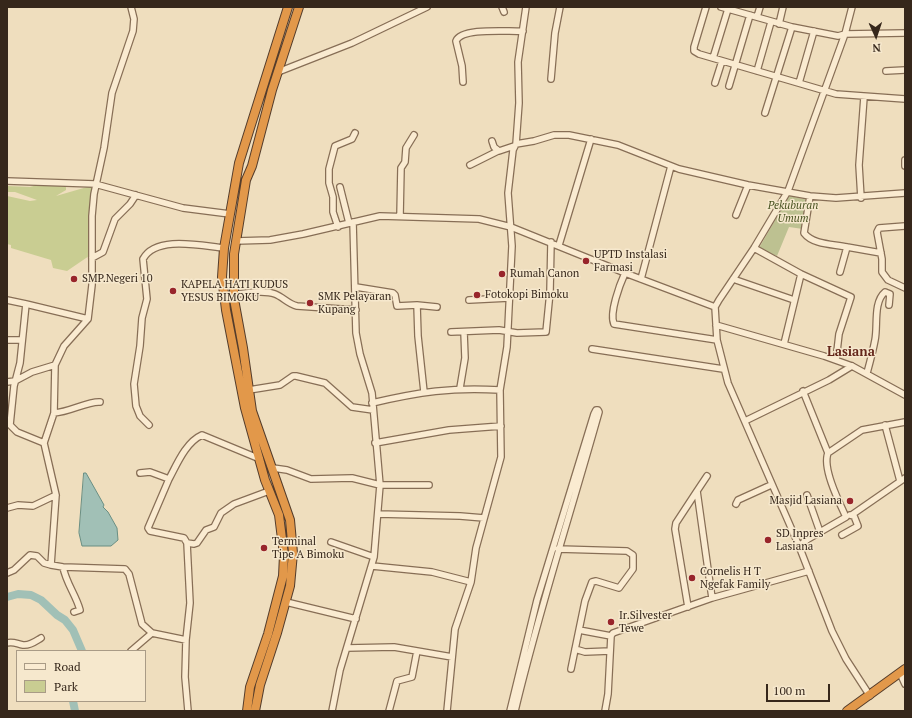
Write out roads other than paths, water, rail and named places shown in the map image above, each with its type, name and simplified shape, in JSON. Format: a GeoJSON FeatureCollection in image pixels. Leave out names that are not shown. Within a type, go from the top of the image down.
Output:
{"type":"FeatureCollection","features":[{"type":"Feature","properties":{"kind":"highway"},"geometry":{"type":"LineString","coordinates":[[247,711],[253,675],[268,634],[283,576],[285,562],[279,515],[269,491],[245,408],[228,323],[222,277],[224,248],[239,163],[260,91],[288,7]]}},
{"type":"Feature","properties":{"kind":"highway"},"geometry":{"type":"LineString","coordinates":[[255,711],[262,677],[286,602],[293,568],[292,537],[290,520],[254,415],[233,294],[236,241],[246,180],[252,166],[271,95],[299,7]]}},
{"type":"Feature","properties":{"kind":"highway"},"geometry":{"type":"LineString","coordinates":[[260,91],[271,95]]}},
{"type":"Feature","properties":{"kind":"highway"},"geometry":{"type":"LineString","coordinates":[[228,323],[238,321]]}},
{"type":"Feature","properties":{"kind":"highway"},"geometry":{"type":"LineString","coordinates":[[261,463],[272,466]]}},
{"type":"Feature","properties":{"kind":"highway"},"geometry":{"type":"LineString","coordinates":[[283,537],[292,537]]}},
{"type":"Feature","properties":{"kind":"highway"},"geometry":{"type":"LineString","coordinates":[[848,711],[902,671]]}},
{"type":"Feature","properties":{"kind":"highway"},"geometry":{"type":"LineString","coordinates":[[253,675],[262,677]]}},
{"type":"Feature","properties":{"kind":"street"},"geometry":{"type":"LineString","coordinates":[[51,565],[56,494],[44,443],[54,413],[55,365],[64,346],[88,319],[92,297],[92,216],[95,184],[104,148],[112,93],[133,31],[134,19],[131,7]]}},
{"type":"Feature","properties":{"kind":"street"},"geometry":{"type":"LineString","coordinates":[[278,72],[352,43],[427,7]]}},
{"type":"Feature","properties":{"kind":"street"},"geometry":{"type":"LineString","coordinates":[[447,711],[456,622],[471,582],[476,548],[501,463],[500,390],[507,347],[511,227],[508,192],[519,103],[518,62],[526,7]]}},
{"type":"Feature","properties":{"kind":"street"},"geometry":{"type":"LineString","coordinates":[[551,79],[555,33],[560,7]]}},
{"type":"Feature","properties":{"kind":"street"},"geometry":{"type":"LineString","coordinates":[[706,7],[694,49],[699,54],[841,95],[905,99]]}},
{"type":"Feature","properties":{"kind":"street"},"geometry":{"type":"LineString","coordinates":[[721,7],[735,9],[750,16],[779,24],[838,36],[845,34],[905,33]]}},
{"type":"Feature","properties":{"kind":"street"},"geometry":{"type":"LineString","coordinates":[[757,17],[760,7]]}},
{"type":"Feature","properties":{"kind":"street"},"geometry":{"type":"LineString","coordinates":[[779,24],[783,7]]}},
{"type":"Feature","properties":{"kind":"street"},"geometry":{"type":"LineString","coordinates":[[852,7],[845,34],[788,191],[716,307],[716,340],[723,369],[771,485],[799,546],[832,631],[846,659],[870,696]]}},
{"type":"Feature","properties":{"kind":"street"},"geometry":{"type":"LineString","coordinates":[[713,58],[728,9]]}},
{"type":"Feature","properties":{"kind":"street"},"geometry":{"type":"LineString","coordinates":[[729,86],[750,16]]}},
{"type":"Feature","properties":{"kind":"street"},"geometry":{"type":"LineString","coordinates":[[757,71],[771,22]]}},
{"type":"Feature","properties":{"kind":"street"},"geometry":{"type":"LineString","coordinates":[[766,113],[792,27]]}},
{"type":"Feature","properties":{"kind":"street"},"geometry":{"type":"LineString","coordinates":[[463,82],[462,66],[456,41],[458,38],[464,34],[474,32],[523,31]]}},
{"type":"Feature","properties":{"kind":"street"},"geometry":{"type":"LineString","coordinates":[[799,83],[814,31]]}},
{"type":"Feature","properties":{"kind":"street"},"geometry":{"type":"LineString","coordinates":[[715,83],[722,60]]}},
{"type":"Feature","properties":{"kind":"street"},"geometry":{"type":"LineString","coordinates":[[886,71],[905,70]]}},
{"type":"Feature","properties":{"kind":"street"},"geometry":{"type":"LineString","coordinates":[[861,198],[860,165],[864,97]]}},
{"type":"Feature","properties":{"kind":"street"},"geometry":{"type":"LineString","coordinates":[[338,227],[333,212],[333,197],[329,183],[329,169],[335,146],[352,139],[355,132]]}},
{"type":"Feature","properties":{"kind":"street"},"geometry":{"type":"LineString","coordinates":[[400,216],[401,168],[405,162],[406,148],[414,135]]}},
{"type":"Feature","properties":{"kind":"street"},"geometry":{"type":"LineString","coordinates":[[470,165],[498,151],[554,135],[591,139],[618,145],[671,166],[748,186],[788,191],[810,196],[836,198],[861,198],[905,193]]}},
{"type":"Feature","properties":{"kind":"street"},"geometry":{"type":"LineString","coordinates":[[559,246],[591,139]]}},
{"type":"Feature","properties":{"kind":"street"},"geometry":{"type":"LineString","coordinates":[[492,141],[494,147],[498,151]]}},
{"type":"Feature","properties":{"kind":"street"},"geometry":{"type":"LineString","coordinates":[[905,160],[905,166]]}},
{"type":"Feature","properties":{"kind":"street"},"geometry":{"type":"LineString","coordinates":[[641,279],[671,166]]}},
{"type":"Feature","properties":{"kind":"street"},"geometry":{"type":"LineString","coordinates":[[7,180],[95,184],[183,208],[230,214]]}},
{"type":"Feature","properties":{"kind":"street"},"geometry":{"type":"LineString","coordinates":[[736,215],[748,186]]}},
{"type":"Feature","properties":{"kind":"street"},"geometry":{"type":"LineString","coordinates":[[332,711],[336,682],[374,557],[380,485],[370,382],[357,341],[356,287],[351,222],[340,187]]}},
{"type":"Feature","properties":{"kind":"street"},"geometry":{"type":"LineString","coordinates":[[92,258],[103,252],[115,219],[130,204],[136,195]]}},
{"type":"Feature","properties":{"kind":"street"},"geometry":{"type":"LineString","coordinates":[[810,196],[804,233],[808,237],[821,243],[881,253]]}},
{"type":"Feature","properties":{"kind":"street"},"geometry":{"type":"LineString","coordinates":[[236,241],[270,240],[338,227],[370,217],[400,216],[472,218],[511,227],[625,273],[716,307]]}},
{"type":"Feature","properties":{"kind":"street"},"geometry":{"type":"LineString","coordinates":[[905,226],[878,230],[878,243],[884,276],[888,280],[905,288]]}},
{"type":"Feature","properties":{"kind":"street"},"geometry":{"type":"LineString","coordinates":[[451,332],[546,332],[550,292],[551,242]]}},
{"type":"Feature","properties":{"kind":"street"},"geometry":{"type":"LineString","coordinates":[[149,425],[140,416],[136,406],[134,384],[140,346],[142,318],[147,299],[143,259],[149,250],[171,244],[182,243],[224,248]]}},
{"type":"Feature","properties":{"kind":"street"},"geometry":{"type":"LineString","coordinates":[[840,272],[847,247]]}},
{"type":"Feature","properties":{"kind":"street"},"geometry":{"type":"LineString","coordinates":[[754,248],[801,274],[852,298],[839,334],[836,360]]}},
{"type":"Feature","properties":{"kind":"street"},"geometry":{"type":"LineString","coordinates":[[625,273],[615,301],[612,317],[614,324],[716,340]]}},
{"type":"Feature","properties":{"kind":"street"},"geometry":{"type":"LineString","coordinates":[[784,344],[801,274]]}},
{"type":"Feature","properties":{"kind":"street"},"geometry":{"type":"LineString","coordinates":[[733,279],[794,300]]}},
{"type":"Feature","properties":{"kind":"street"},"geometry":{"type":"LineString","coordinates":[[356,287],[393,293],[395,295],[397,306],[417,305],[437,307]]}},
{"type":"Feature","properties":{"kind":"street"},"geometry":{"type":"LineString","coordinates":[[867,373],[878,327],[878,308],[881,298],[885,292],[890,294],[889,305]]}},
{"type":"Feature","properties":{"kind":"street"},"geometry":{"type":"LineString","coordinates":[[233,294],[271,293],[282,298],[289,304],[297,306],[356,310]]}},
{"type":"Feature","properties":{"kind":"street"},"geometry":{"type":"LineString","coordinates":[[469,300],[509,298]]}},
{"type":"Feature","properties":{"kind":"street"},"geometry":{"type":"LineString","coordinates":[[7,300],[88,319]]}},
{"type":"Feature","properties":{"kind":"street"},"geometry":{"type":"LineString","coordinates":[[26,304],[21,340],[20,363],[15,381],[10,427],[44,443]]}},
{"type":"Feature","properties":{"kind":"street"},"geometry":{"type":"LineString","coordinates":[[417,305],[418,336],[424,392]]}},
{"type":"Feature","properties":{"kind":"street"},"geometry":{"type":"LineString","coordinates":[[716,325],[836,360],[867,373],[905,395]]}},
{"type":"Feature","properties":{"kind":"street"},"geometry":{"type":"LineString","coordinates":[[460,388],[465,358],[464,332]]}},
{"type":"Feature","properties":{"kind":"street"},"geometry":{"type":"LineString","coordinates":[[7,340],[21,340]]}},
{"type":"Feature","properties":{"kind":"street"},"geometry":{"type":"LineString","coordinates":[[592,349],[723,369]]}},
{"type":"Feature","properties":{"kind":"street"},"geometry":{"type":"LineString","coordinates":[[7,382],[15,381],[32,372],[55,365]]}},
{"type":"Feature","properties":{"kind":"street"},"geometry":{"type":"LineString","coordinates":[[745,421],[829,380],[852,366]]}},
{"type":"Feature","properties":{"kind":"street"},"geometry":{"type":"LineString","coordinates":[[250,390],[280,385],[293,376],[296,376],[325,384],[352,407],[372,410]]}},
{"type":"Feature","properties":{"kind":"street"},"geometry":{"type":"LineString","coordinates":[[372,403],[424,392],[460,388],[500,390]]}},
{"type":"Feature","properties":{"kind":"street"},"geometry":{"type":"LineString","coordinates":[[804,391],[828,452],[827,462],[832,483],[846,517]]}},
{"type":"Feature","properties":{"kind":"street"},"geometry":{"type":"LineString","coordinates":[[54,413],[75,409],[94,401],[100,402]]}},
{"type":"Feature","properties":{"kind":"street"},"geometry":{"type":"LineString","coordinates":[[510,711],[536,616],[594,414],[598,410],[599,412],[597,419],[558,549],[536,616],[515,711]]}},
{"type":"Feature","properties":{"kind":"street"},"geometry":{"type":"LineString","coordinates":[[828,452],[862,430],[905,422]]}},
{"type":"Feature","properties":{"kind":"street"},"geometry":{"type":"LineString","coordinates":[[799,546],[820,532],[853,514],[902,479],[885,425]]}},
{"type":"Feature","properties":{"kind":"street"},"geometry":{"type":"LineString","coordinates":[[375,443],[455,429],[501,426]]}},
{"type":"Feature","properties":{"kind":"street"},"geometry":{"type":"LineString","coordinates":[[188,711],[185,677],[186,640],[190,604],[187,543],[184,538],[150,531],[148,528],[169,479],[183,454],[192,442],[202,435],[261,463]]}},
{"type":"Feature","properties":{"kind":"street"},"geometry":{"type":"LineString","coordinates":[[272,466],[311,479],[352,478],[380,485],[429,485]]}},
{"type":"Feature","properties":{"kind":"street"},"geometry":{"type":"LineString","coordinates":[[140,473],[150,472],[169,479]]}},
{"type":"Feature","properties":{"kind":"street"},"geometry":{"type":"LineString","coordinates":[[688,607],[674,529],[676,523],[707,476]]}},
{"type":"Feature","properties":{"kind":"street"},"geometry":{"type":"LineString","coordinates":[[736,504],[738,500],[771,485]]}},
{"type":"Feature","properties":{"kind":"street"},"geometry":{"type":"LineString","coordinates":[[187,543],[197,543],[206,530],[214,527],[221,513],[234,504],[269,491]]}},
{"type":"Feature","properties":{"kind":"street"},"geometry":{"type":"LineString","coordinates":[[697,491],[712,598]]}},
{"type":"Feature","properties":{"kind":"street"},"geometry":{"type":"LineString","coordinates":[[7,508],[14,506],[33,506],[56,494]]}},
{"type":"Feature","properties":{"kind":"street"},"geometry":{"type":"LineString","coordinates":[[807,494],[820,532]]}},
{"type":"Feature","properties":{"kind":"street"},"geometry":{"type":"LineString","coordinates":[[378,514],[484,518]]}},
{"type":"Feature","properties":{"kind":"street"},"geometry":{"type":"LineString","coordinates":[[842,535],[858,526],[853,514]]}},
{"type":"Feature","properties":{"kind":"street"},"geometry":{"type":"LineString","coordinates":[[331,542],[374,557]]}},
{"type":"Feature","properties":{"kind":"street"},"geometry":{"type":"LineString","coordinates":[[558,549],[627,551],[633,555],[633,569],[620,588],[596,581],[592,582],[585,601],[571,669]]}},
{"type":"Feature","properties":{"kind":"street"},"geometry":{"type":"LineString","coordinates":[[7,573],[14,570],[30,555],[36,556],[44,564],[63,567],[124,569],[129,574],[142,624],[152,633],[186,640]]}},
{"type":"Feature","properties":{"kind":"street"},"geometry":{"type":"LineString","coordinates":[[372,566],[432,572],[471,582]]}},
{"type":"Feature","properties":{"kind":"street"},"geometry":{"type":"LineString","coordinates":[[63,567],[66,581],[77,600],[80,610],[74,612]]}},
{"type":"Feature","properties":{"kind":"street"},"geometry":{"type":"LineString","coordinates":[[579,630],[611,636],[628,627],[712,598],[809,571]]}},
{"type":"Feature","properties":{"kind":"street"},"geometry":{"type":"LineString","coordinates":[[286,602],[356,619]]}},
{"type":"Feature","properties":{"kind":"street"},"geometry":{"type":"LineString","coordinates":[[132,650],[152,633]]}},
{"type":"Feature","properties":{"kind":"street"},"geometry":{"type":"LineString","coordinates":[[605,711],[608,694],[611,636]]}},
{"type":"Feature","properties":{"kind":"street"},"geometry":{"type":"LineString","coordinates":[[7,643],[11,642],[24,645],[31,644],[41,638]]}},
{"type":"Feature","properties":{"kind":"street"},"geometry":{"type":"LineString","coordinates":[[347,648],[394,647],[452,657]]}},
{"type":"Feature","properties":{"kind":"street"},"geometry":{"type":"LineString","coordinates":[[575,649],[585,652],[610,651]]}},
{"type":"Feature","properties":{"kind":"street"},"geometry":{"type":"LineString","coordinates":[[389,711],[397,681],[410,678],[413,675],[417,651]]}},
{"type":"Feature","properties":{"kind":"street"},"geometry":{"type":"LineString","coordinates":[[902,671],[905,684]]}},
{"type":"Feature","properties":{"kind":"water"},"geometry":{"type":"Polygon","coordinates":[[[84,473],[86,473],[104,505],[103,507],[108,512],[117,528],[118,540],[111,546],[82,546],[79,533],[84,473]]]}},
{"type":"Feature","properties":{"kind":"waterway"},"geometry":{"type":"LineString","coordinates":[[7,597],[18,594],[31,595],[41,600],[57,615],[65,620],[73,630],[82,650]]}},
{"type":"Feature","properties":{"kind":"waterway"},"geometry":{"type":"LineString","coordinates":[[73,702],[75,711]]}},
{"type":"Feature","properties":{"kind":"place","name":"UPTD Instalasi Farmasi"},"geometry":{"type":"Point","coordinates":[586,261]}},
{"type":"Feature","properties":{"kind":"place","name":"Rumah Canon"},"geometry":{"type":"Point","coordinates":[502,274]}},
{"type":"Feature","properties":{"kind":"place","name":"SMP.Negeri 10"},"geometry":{"type":"Point","coordinates":[74,279]}},
{"type":"Feature","properties":{"kind":"place","name":"KAPELA HATI KUDUS YESUS BIMOKU"},"geometry":{"type":"Point","coordinates":[173,291]}},
{"type":"Feature","properties":{"kind":"place","name":"Fotokopi Bimoku"},"geometry":{"type":"Point","coordinates":[477,295]}},
{"type":"Feature","properties":{"kind":"place","name":"SMK Pelayaran Kupang"},"geometry":{"type":"Point","coordinates":[310,303]}},
{"type":"Feature","properties":{"kind":"place","name":"Masjid Lasiana"},"geometry":{"type":"Point","coordinates":[850,501]}},
{"type":"Feature","properties":{"kind":"place","name":"SD Inpres Lasiana"},"geometry":{"type":"Point","coordinates":[768,540]}},
{"type":"Feature","properties":{"kind":"place","name":"Terminal Tipe A Bimoku"},"geometry":{"type":"Point","coordinates":[264,548]}},
{"type":"Feature","properties":{"kind":"place","name":"Cornelis H T Ngefak Family"},"geometry":{"type":"Point","coordinates":[692,578]}},
{"type":"Feature","properties":{"kind":"place","name":"Ir.Silvester Tewe"},"geometry":{"type":"Point","coordinates":[611,622]}},
{"type":"Feature","properties":{"kind":"district","name":"Lasiana"},"geometry":{"type":"Point","coordinates":[851,352]}},
{"type":"Feature","properties":{"kind":"park label","name":"Pekuburan Umum"},"geometry":{"type":"Point","coordinates":[793,212]}}]}
